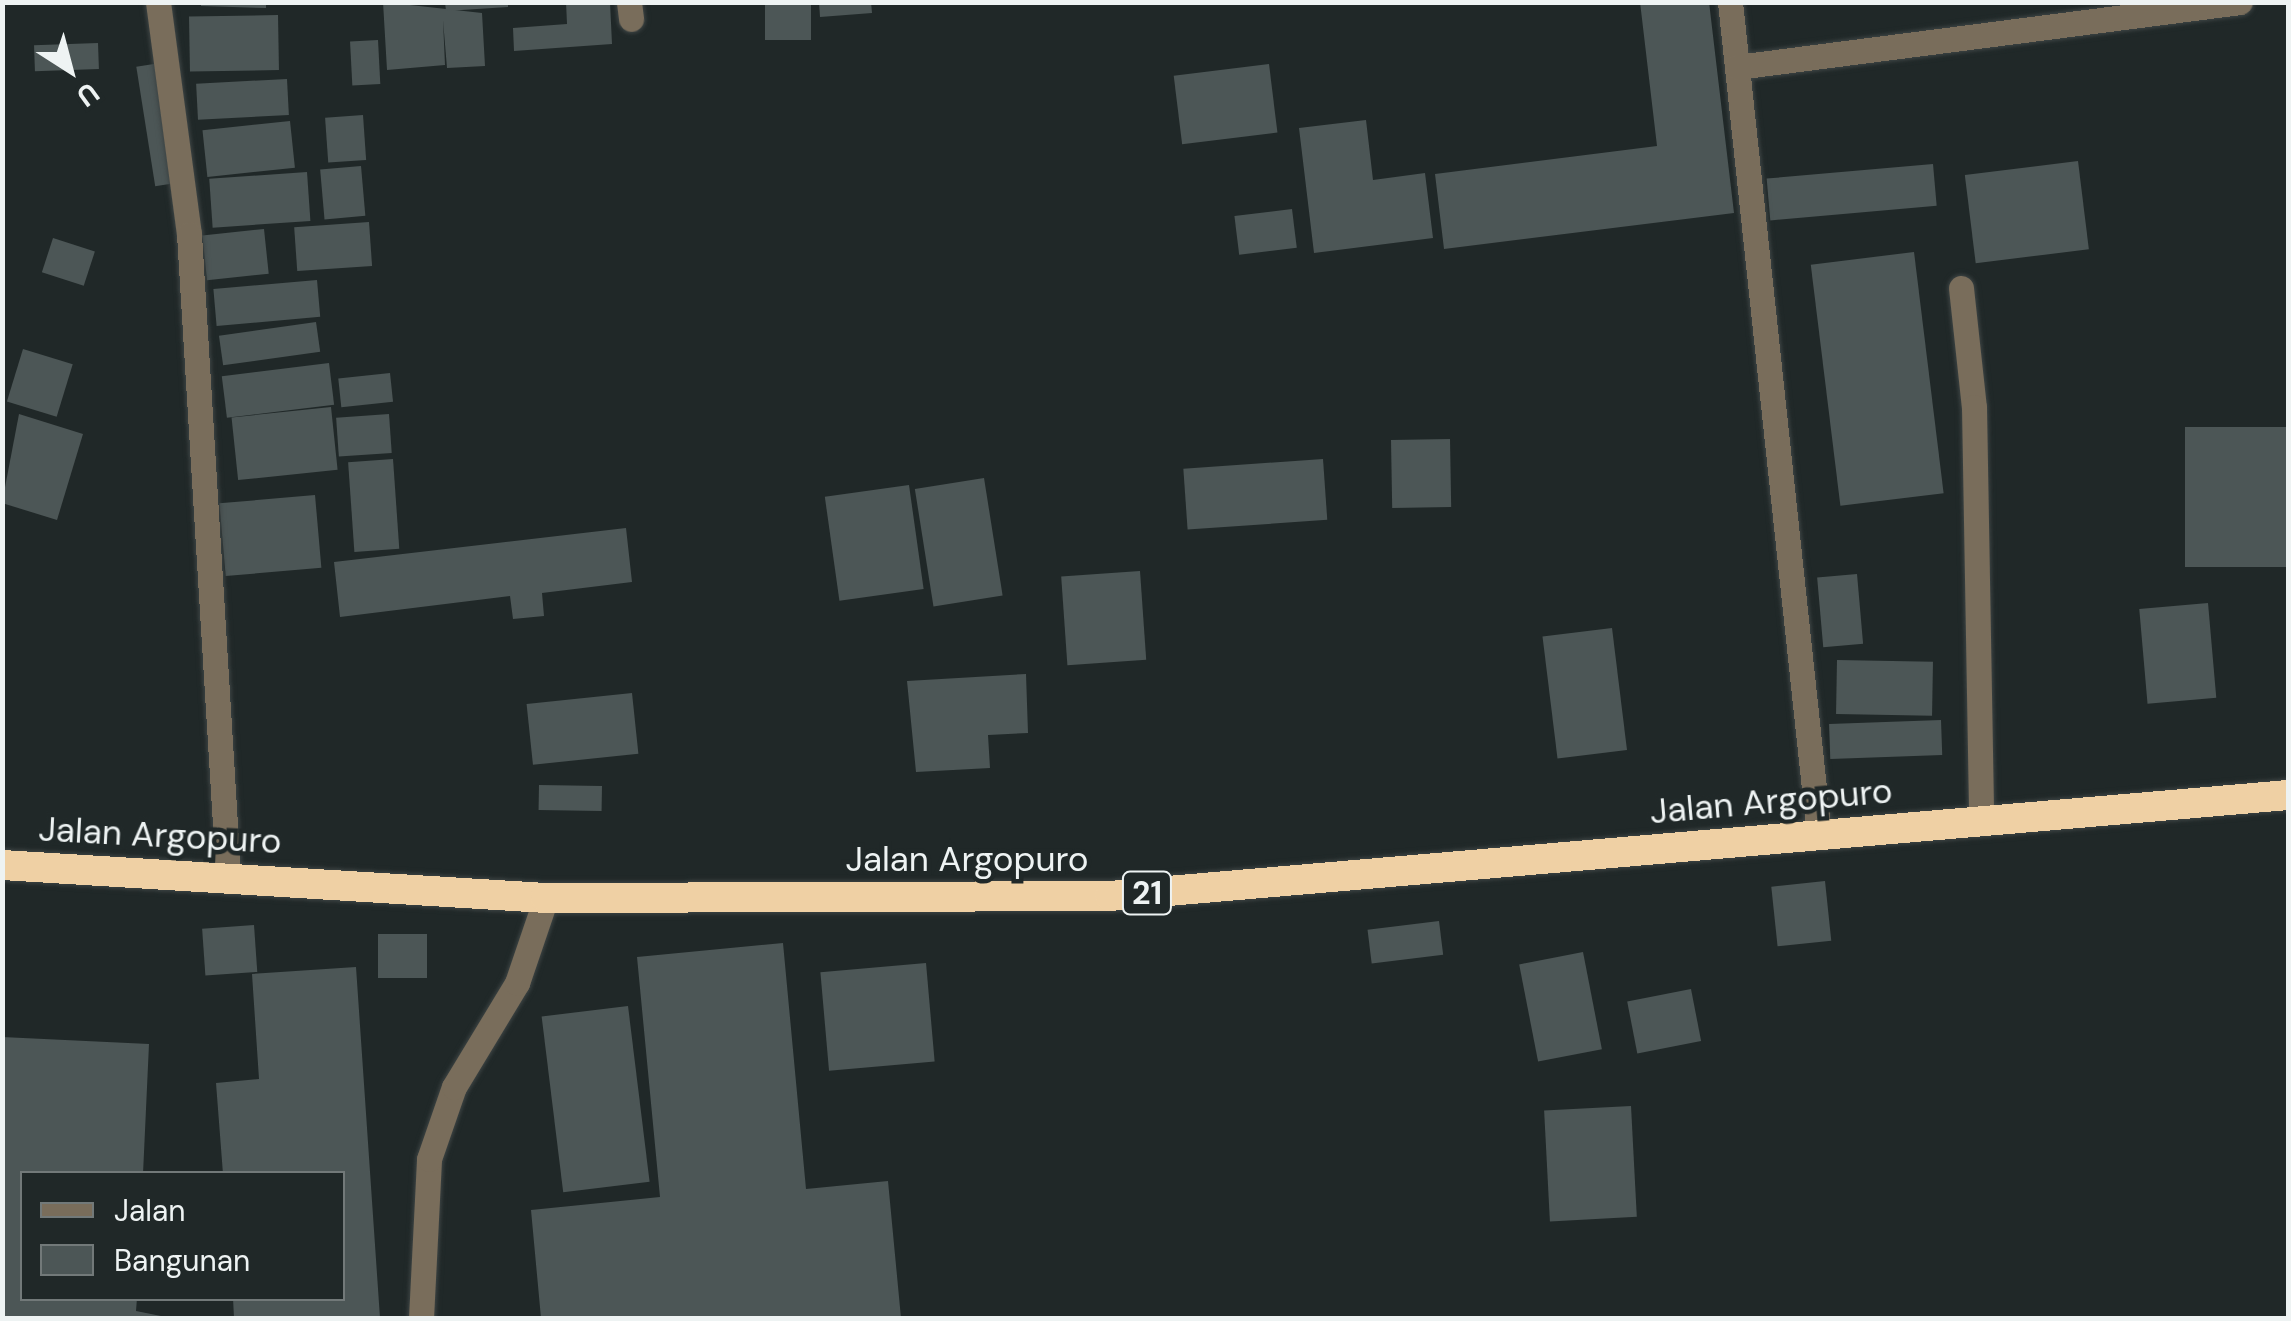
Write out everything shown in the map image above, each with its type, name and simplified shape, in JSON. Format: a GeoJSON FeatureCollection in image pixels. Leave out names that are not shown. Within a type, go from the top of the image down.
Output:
{"type":"FeatureCollection","features":[{"type":"Feature","properties":{"kind":"highway","name":"Jalan Argopuro"},"geometry":{"type":"LineString","coordinates":[[2,865],[228,874],[546,898],[1110,896],[2288,795]]}},
{"type":"Feature","properties":{"kind":"street"},"geometry":{"type":"LineString","coordinates":[[158,2],[189,234],[228,874]]}},
{"type":"Feature","properties":{"kind":"street"},"geometry":{"type":"LineString","coordinates":[[1730,2],[1819,835]]}},
{"type":"Feature","properties":{"kind":"street"},"geometry":{"type":"LineString","coordinates":[[1737,67],[2240,2]]}},
{"type":"Feature","properties":{"kind":"street"},"geometry":{"type":"LineString","coordinates":[[1961,288],[1974,407],[1980,819]]}},
{"type":"Feature","properties":{"kind":"street"},"geometry":{"type":"LineString","coordinates":[[421,1318],[428,1159],[454,1088],[517,983],[546,898]]}},
{"type":"Feature","properties":{"kind":"building"},"geometry":{"type":"Polygon","coordinates":[[[201,2],[266,2],[266,8],[201,6],[201,2]]]}},
{"type":"Feature","properties":{"kind":"building"},"geometry":{"type":"Polygon","coordinates":[[[383,2],[482,13],[485,66],[447,68],[443,20],[445,65],[387,70],[383,2]]]}},
{"type":"Feature","properties":{"kind":"building"},"geometry":{"type":"Polygon","coordinates":[[[445,2],[508,2],[508,7],[446,11],[445,2]]]}},
{"type":"Feature","properties":{"kind":"building"},"geometry":{"type":"Polygon","coordinates":[[[566,2],[610,2],[612,44],[514,51],[513,28],[567,24],[566,2]]]}},
{"type":"Feature","properties":{"kind":"building"},"geometry":{"type":"Polygon","coordinates":[[[765,2],[811,2],[811,40],[765,40],[765,2]]]}},
{"type":"Feature","properties":{"kind":"building"},"geometry":{"type":"Polygon","coordinates":[[[819,2],[871,2],[872,13],[820,17],[819,2]]]}},
{"type":"Feature","properties":{"kind":"building"},"geometry":{"type":"Polygon","coordinates":[[[1640,2],[1709,2],[1734,213],[1444,249],[1435,174],[1657,146],[1640,2]]]}},
{"type":"Feature","properties":{"kind":"building"},"geometry":{"type":"Polygon","coordinates":[[[278,15],[279,70],[190,72],[189,17],[278,15]]]}},
{"type":"Feature","properties":{"kind":"building"},"geometry":{"type":"Polygon","coordinates":[[[378,40],[380,84],[352,85],[350,41],[378,40]]]}},
{"type":"Feature","properties":{"kind":"building"},"geometry":{"type":"Polygon","coordinates":[[[98,43],[99,69],[35,71],[34,45],[98,43]]]}},
{"type":"Feature","properties":{"kind":"building"},"geometry":{"type":"Polygon","coordinates":[[[160,63],[179,183],[155,186],[136,67],[160,63]]]}},
{"type":"Feature","properties":{"kind":"building"},"geometry":{"type":"Polygon","coordinates":[[[1269,64],[1277,132],[1182,144],[1174,76],[1269,64]]]}},
{"type":"Feature","properties":{"kind":"building"},"geometry":{"type":"Polygon","coordinates":[[[287,79],[289,115],[198,120],[196,84],[287,79]]]}},
{"type":"Feature","properties":{"kind":"building"},"geometry":{"type":"Polygon","coordinates":[[[363,115],[366,160],[328,163],[325,118],[363,115]]]}},
{"type":"Feature","properties":{"kind":"building"},"geometry":{"type":"Polygon","coordinates":[[[1366,120],[1373,180],[1425,173],[1433,238],[1314,253],[1299,128],[1366,120]]]}},
{"type":"Feature","properties":{"kind":"building"},"geometry":{"type":"Polygon","coordinates":[[[290,121],[295,168],[207,177],[202,130],[290,121]]]}},
{"type":"Feature","properties":{"kind":"building"},"geometry":{"type":"Polygon","coordinates":[[[2078,161],[2089,249],[1976,263],[1965,175],[2078,161]]]}},
{"type":"Feature","properties":{"kind":"building"},"geometry":{"type":"Polygon","coordinates":[[[1933,164],[1937,206],[1770,220],[1767,179],[1933,164]]]}},
{"type":"Feature","properties":{"kind":"building"},"geometry":{"type":"Polygon","coordinates":[[[361,166],[365,216],[325,219],[320,170],[361,166]]]}},
{"type":"Feature","properties":{"kind":"building"},"geometry":{"type":"Polygon","coordinates":[[[307,172],[310,221],[213,228],[209,179],[307,172]]]}},
{"type":"Feature","properties":{"kind":"building"},"geometry":{"type":"Polygon","coordinates":[[[1292,209],[1297,248],[1239,255],[1234,216],[1292,209]]]}},
{"type":"Feature","properties":{"kind":"building"},"geometry":{"type":"Polygon","coordinates":[[[369,222],[372,266],[297,271],[294,227],[369,222]]]}},
{"type":"Feature","properties":{"kind":"building"},"geometry":{"type":"Polygon","coordinates":[[[264,229],[269,274],[207,280],[202,235],[264,229]]]}},
{"type":"Feature","properties":{"kind":"building"},"geometry":{"type":"Polygon","coordinates":[[[53,238],[95,252],[84,286],[42,272],[53,238]]]}},
{"type":"Feature","properties":{"kind":"building"},"geometry":{"type":"Polygon","coordinates":[[[1914,252],[1944,493],[1840,506],[1811,265],[1914,252]]]}},
{"type":"Feature","properties":{"kind":"building"},"geometry":{"type":"Polygon","coordinates":[[[317,280],[320,317],[217,326],[213,289],[317,280]]]}},
{"type":"Feature","properties":{"kind":"building"},"geometry":{"type":"Polygon","coordinates":[[[316,322],[320,352],[223,365],[219,336],[316,322]]]}},
{"type":"Feature","properties":{"kind":"building"},"geometry":{"type":"Polygon","coordinates":[[[23,349],[73,364],[57,417],[7,402],[23,349]]]}},
{"type":"Feature","properties":{"kind":"building"},"geometry":{"type":"Polygon","coordinates":[[[329,363],[334,405],[227,418],[222,376],[329,363]]]}},
{"type":"Feature","properties":{"kind":"building"},"geometry":{"type":"Polygon","coordinates":[[[390,373],[393,402],[341,407],[338,378],[390,373]]]}},
{"type":"Feature","properties":{"kind":"building"},"geometry":{"type":"Polygon","coordinates":[[[331,407],[338,470],[238,480],[232,417],[331,407]]]}},
{"type":"Feature","properties":{"kind":"building"},"geometry":{"type":"Polygon","coordinates":[[[19,414],[83,434],[57,520],[2,503],[19,414]]]}},
{"type":"Feature","properties":{"kind":"building"},"geometry":{"type":"Polygon","coordinates":[[[389,414],[392,453],[339,457],[336,418],[389,414]]]}},
{"type":"Feature","properties":{"kind":"building"},"geometry":{"type":"Polygon","coordinates":[[[2185,427],[2288,427],[2288,567],[2185,567],[2185,427]]]}},
{"type":"Feature","properties":{"kind":"building"},"geometry":{"type":"Polygon","coordinates":[[[1450,439],[1451,507],[1392,508],[1391,440],[1450,439]]]}},
{"type":"Feature","properties":{"kind":"building"},"geometry":{"type":"Polygon","coordinates":[[[393,459],[399,549],[354,552],[348,462],[393,459]]]}},
{"type":"Feature","properties":{"kind":"building"},"geometry":{"type":"Polygon","coordinates":[[[1323,459],[1327,520],[1188,530],[1183,469],[1323,459]]]}},
{"type":"Feature","properties":{"kind":"building"},"geometry":{"type":"Polygon","coordinates":[[[984,478],[1003,596],[933,606],[915,489],[984,478]]]}},
{"type":"Feature","properties":{"kind":"building"},"geometry":{"type":"Polygon","coordinates":[[[909,485],[924,589],[839,601],[825,497],[909,485]]]}},
{"type":"Feature","properties":{"kind":"building"},"geometry":{"type":"Polygon","coordinates":[[[315,495],[321,568],[226,576],[219,503],[315,495]]]}},
{"type":"Feature","properties":{"kind":"building"},"geometry":{"type":"Polygon","coordinates":[[[626,528],[632,582],[542,593],[544,616],[513,619],[510,596],[340,617],[334,562],[626,528]]]}},
{"type":"Feature","properties":{"kind":"building"},"geometry":{"type":"Polygon","coordinates":[[[1140,571],[1146,660],[1067,665],[1061,577],[1140,571]]]}},
{"type":"Feature","properties":{"kind":"building"},"geometry":{"type":"Polygon","coordinates":[[[1857,574],[1863,644],[1823,647],[1817,577],[1857,574]]]}},
{"type":"Feature","properties":{"kind":"building"},"geometry":{"type":"Polygon","coordinates":[[[2208,603],[2216,698],[2148,704],[2139,609],[2208,603]]]}},
{"type":"Feature","properties":{"kind":"building"},"geometry":{"type":"Polygon","coordinates":[[[1612,628],[1627,750],[1558,759],[1543,637],[1612,628]]]}},
{"type":"Feature","properties":{"kind":"building"},"geometry":{"type":"Polygon","coordinates":[[[1837,660],[1933,662],[1932,716],[1836,714],[1837,660]]]}},
{"type":"Feature","properties":{"kind":"building"},"geometry":{"type":"Polygon","coordinates":[[[1026,674],[1028,733],[988,735],[990,768],[916,772],[907,681],[1026,674]]]}},
{"type":"Feature","properties":{"kind":"building"},"geometry":{"type":"Polygon","coordinates":[[[632,693],[638,754],[533,765],[527,704],[632,693]]]}},
{"type":"Feature","properties":{"kind":"building"},"geometry":{"type":"Polygon","coordinates":[[[1941,720],[1942,755],[1830,759],[1829,724],[1941,720]]]}},
{"type":"Feature","properties":{"kind":"building"},"geometry":{"type":"Polygon","coordinates":[[[539,785],[602,786],[602,811],[539,810],[539,785]]]}},
{"type":"Feature","properties":{"kind":"building"},"geometry":{"type":"Polygon","coordinates":[[[1825,881],[1831,941],[1778,946],[1771,887],[1825,881]]]}},
{"type":"Feature","properties":{"kind":"building"},"geometry":{"type":"Polygon","coordinates":[[[1439,921],[1443,955],[1372,964],[1368,930],[1439,921]]]}},
{"type":"Feature","properties":{"kind":"building"},"geometry":{"type":"Polygon","coordinates":[[[254,925],[257,972],[205,976],[202,929],[254,925]]]}},
{"type":"Feature","properties":{"kind":"building"},"geometry":{"type":"Polygon","coordinates":[[[378,934],[427,934],[427,978],[378,978],[378,934]]]}},
{"type":"Feature","properties":{"kind":"building"},"geometry":{"type":"Polygon","coordinates":[[[783,943],[806,1189],[888,1181],[901,1318],[541,1318],[531,1210],[660,1197],[637,957],[783,943]]]}},
{"type":"Feature","properties":{"kind":"building"},"geometry":{"type":"Polygon","coordinates":[[[1583,952],[1602,1049],[1538,1062],[1519,964],[1583,952]]]}},
{"type":"Feature","properties":{"kind":"building"},"geometry":{"type":"Polygon","coordinates":[[[926,963],[935,1062],[829,1071],[820,972],[926,963]]]}},
{"type":"Feature","properties":{"kind":"building"},"geometry":{"type":"Polygon","coordinates":[[[356,967],[380,1318],[234,1318],[233,1301],[345,1301],[345,1171],[223,1171],[216,1083],[259,1079],[252,974],[356,967]]]}},
{"type":"Feature","properties":{"kind":"building"},"geometry":{"type":"Polygon","coordinates":[[[1691,989],[1701,1041],[1637,1053],[1627,1001],[1691,989]]]}},
{"type":"Feature","properties":{"kind":"building"},"geometry":{"type":"Polygon","coordinates":[[[628,1006],[650,1182],[563,1192],[542,1017],[628,1006]]]}},
{"type":"Feature","properties":{"kind":"building"},"geometry":{"type":"Polygon","coordinates":[[[2,1037],[149,1044],[143,1171],[20,1171],[20,1301],[137,1301],[136,1311],[171,1318],[2,1318],[2,1037]]]}},
{"type":"Feature","properties":{"kind":"building"},"geometry":{"type":"Polygon","coordinates":[[[1631,1106],[1637,1217],[1550,1221],[1544,1111],[1631,1106]]]}}]}
